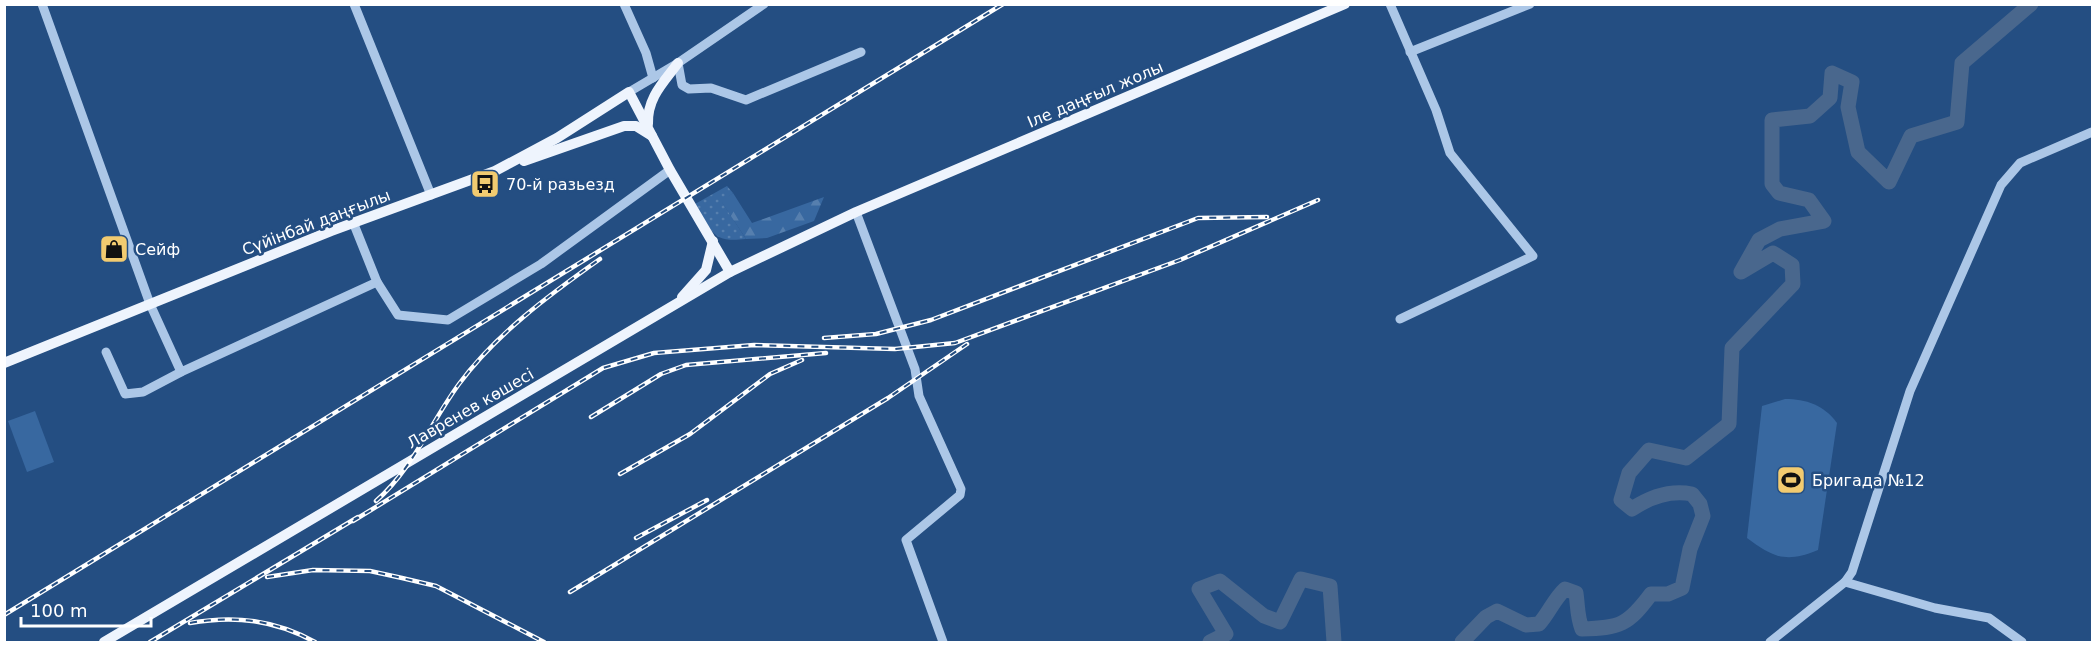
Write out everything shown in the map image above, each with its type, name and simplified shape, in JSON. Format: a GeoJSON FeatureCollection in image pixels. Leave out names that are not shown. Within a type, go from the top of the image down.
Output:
{"type":"FeatureCollection","features":[{"type":"Feature","properties":{"kind":"main road","name":"Іле даңғыл жолы"},"geometry":{"type":"LineString","coordinates":[[856,212],[1346,4]]}},
{"type":"Feature","properties":{"kind":"main road"},"geometry":{"type":"LineString","coordinates":[[650,132],[647,109],[652,98],[678,63]]}},
{"type":"Feature","properties":{"kind":"main road","name":"Сүйінбай даңғылы"},"geometry":{"type":"LineString","coordinates":[[4,363],[353,222],[495,171],[557,138],[629,92]]}},
{"type":"Feature","properties":{"kind":"main road"},"geometry":{"type":"LineString","coordinates":[[629,92],[670,170],[730,272]]}},
{"type":"Feature","properties":{"kind":"main road"},"geometry":{"type":"LineString","coordinates":[[495,171],[624,126],[636,126],[650,132]]}},
{"type":"Feature","properties":{"kind":"main road","name":"Лавренев көшесі"},"geometry":{"type":"LineString","coordinates":[[104,642],[730,272],[856,212]]}},
{"type":"Feature","properties":{"kind":"main road"},"geometry":{"type":"LineString","coordinates":[[672,307],[705,270],[713,241]]}},
{"type":"Feature","properties":{"kind":"street"},"geometry":{"type":"LineString","coordinates":[[42,4],[150,304],[181,372]]}},
{"type":"Feature","properties":{"kind":"street"},"geometry":{"type":"LineString","coordinates":[[354,4],[431,195]]}},
{"type":"Feature","properties":{"kind":"street"},"geometry":{"type":"LineString","coordinates":[[624,4],[646,53],[653,78]]}},
{"type":"Feature","properties":{"kind":"street"},"geometry":{"type":"LineString","coordinates":[[629,92],[678,63],[765,4]]}},
{"type":"Feature","properties":{"kind":"street"},"geometry":{"type":"LineString","coordinates":[[1390,4],[1436,110],[1450,153],[1533,256],[1401,319]]}},
{"type":"Feature","properties":{"kind":"street"},"geometry":{"type":"LineString","coordinates":[[1410,52],[1530,4]]}},
{"type":"Feature","properties":{"kind":"street"},"geometry":{"type":"LineString","coordinates":[[678,63],[682,85],[689,88],[711,88],[746,100],[861,52]]}},
{"type":"Feature","properties":{"kind":"street"},"geometry":{"type":"LineString","coordinates":[[1770,642],[1845,582],[1852,572],[1910,391],[2001,185],[2020,163],[2092,132]]}},
{"type":"Feature","properties":{"kind":"street"},"geometry":{"type":"LineString","coordinates":[[353,222],[377,282],[398,315],[448,320],[541,264],[670,170]]}},
{"type":"Feature","properties":{"kind":"street"},"geometry":{"type":"LineString","coordinates":[[856,212],[915,369],[919,396],[961,489],[960,495],[906,540],[943,642]]}},
{"type":"Feature","properties":{"kind":"street"},"geometry":{"type":"LineString","coordinates":[[106,352],[125,394],[143,392],[181,372],[377,282]]}},
{"type":"Feature","properties":{"kind":"street"},"geometry":{"type":"LineString","coordinates":[[1845,582],[1935,608],[1989,618],[2022,642]]}},
{"type":"Feature","properties":{"kind":"green space"},"geometry":{"type":"Polygon","coordinates":[[[727,186],[733,193],[722,202],[746,239],[726,239],[714,234],[695,204],[727,186]]]}},
{"type":"Feature","properties":{"kind":"green space"},"geometry":{"type":"Polygon","coordinates":[[[733,193],[752,223],[824,197],[814,221],[767,238],[746,239],[721,201],[733,193]]]}},
{"type":"Feature","properties":{"kind":"green space","name":"Бригада №12"},"geometry":{"type":"Polygon","coordinates":[[[1785,399],[1814,404],[1837,423],[1818,550],[1789,557],[1773,554],[1747,538],[1762,406],[1785,399]]]}},
{"type":"Feature","properties":{"kind":"green space"},"geometry":{"type":"Polygon","coordinates":[[[35,411],[54,462],[27,472],[8,421],[35,411]]]}},
{"type":"Feature","properties":{"kind":"waterway"},"geometry":{"type":"LineString","coordinates":[[1462,642],[1486,617],[1497,611],[1526,625],[1539,624],[1565,589],[1576,593],[1578,616],[1582,629],[1622,623],[1636,612],[1651,594],[1668,594],[1682,588],[1690,549],[1703,516],[1700,504],[1692,494],[1684,493],[1661,496],[1632,509],[1621,500],[1629,473],[1649,450],[1686,458],[1729,424],[1732,348],[1793,284],[1792,265],[1773,253],[1741,272],[1759,240],[1780,229],[1824,221],[1809,200],[1779,193],[1772,184],[1772,120],[1810,116],[1830,98],[1832,73],[1852,82],[1848,107],[1858,152],[1889,182],[1911,136],[1957,122],[1962,63],[2031,4]]}},
{"type":"Feature","properties":{"kind":"waterway"},"geometry":{"type":"LineString","coordinates":[[1210,642],[1226,634],[1199,589],[1220,581],[1264,616],[1280,622],[1301,579],[1330,586],[1334,642]]}},
{"type":"Feature","properties":{"kind":"railway"},"geometry":{"type":"LineString","coordinates":[[4,615],[1003,4]]}},
{"type":"Feature","properties":{"kind":"railway"},"geometry":{"type":"LineString","coordinates":[[353,521],[603,368],[654,353],[754,345],[895,349],[955,343],[1180,260],[1318,200]]}},
{"type":"Feature","properties":{"kind":"railway"},"geometry":{"type":"LineString","coordinates":[[824,338],[876,334],[931,320],[1198,218],[1267,217]]}},
{"type":"Feature","properties":{"kind":"railway"},"geometry":{"type":"LineString","coordinates":[[376,501],[400,475],[459,384],[489,348],[524,316],[600,259]]}},
{"type":"Feature","properties":{"kind":"railway"},"geometry":{"type":"LineString","coordinates":[[570,592],[888,398],[967,344]]}},
{"type":"Feature","properties":{"kind":"railway"},"geometry":{"type":"LineString","coordinates":[[591,417],[661,374],[686,365],[826,353]]}},
{"type":"Feature","properties":{"kind":"railway"},"geometry":{"type":"LineString","coordinates":[[620,474],[690,434],[770,374],[802,360]]}},
{"type":"Feature","properties":{"kind":"railway"},"geometry":{"type":"LineString","coordinates":[[636,538],[707,500]]}},
{"type":"Feature","properties":{"kind":"railway"},"geometry":{"type":"LineString","coordinates":[[150,642],[358,517]]}},
{"type":"Feature","properties":{"kind":"railway"},"geometry":{"type":"LineString","coordinates":[[267,577],[313,570],[370,571],[402,578],[436,586],[544,642]]}},
{"type":"Feature","properties":{"kind":"railway"},"geometry":{"type":"LineString","coordinates":[[190,623],[223,620],[254,621],[285,629],[315,642]]}},
{"type":"Feature","properties":{"kind":"place","name":"70-й разьезд"},"geometry":{"type":"Point","coordinates":[485,184]}},
{"type":"Feature","properties":{"kind":"place","name":"Сейф"},"geometry":{"type":"Point","coordinates":[114,249]}},
{"type":"Feature","properties":{"kind":"place","name":"Бригада №12"},"geometry":{"type":"Point","coordinates":[1791,480]}}]}
